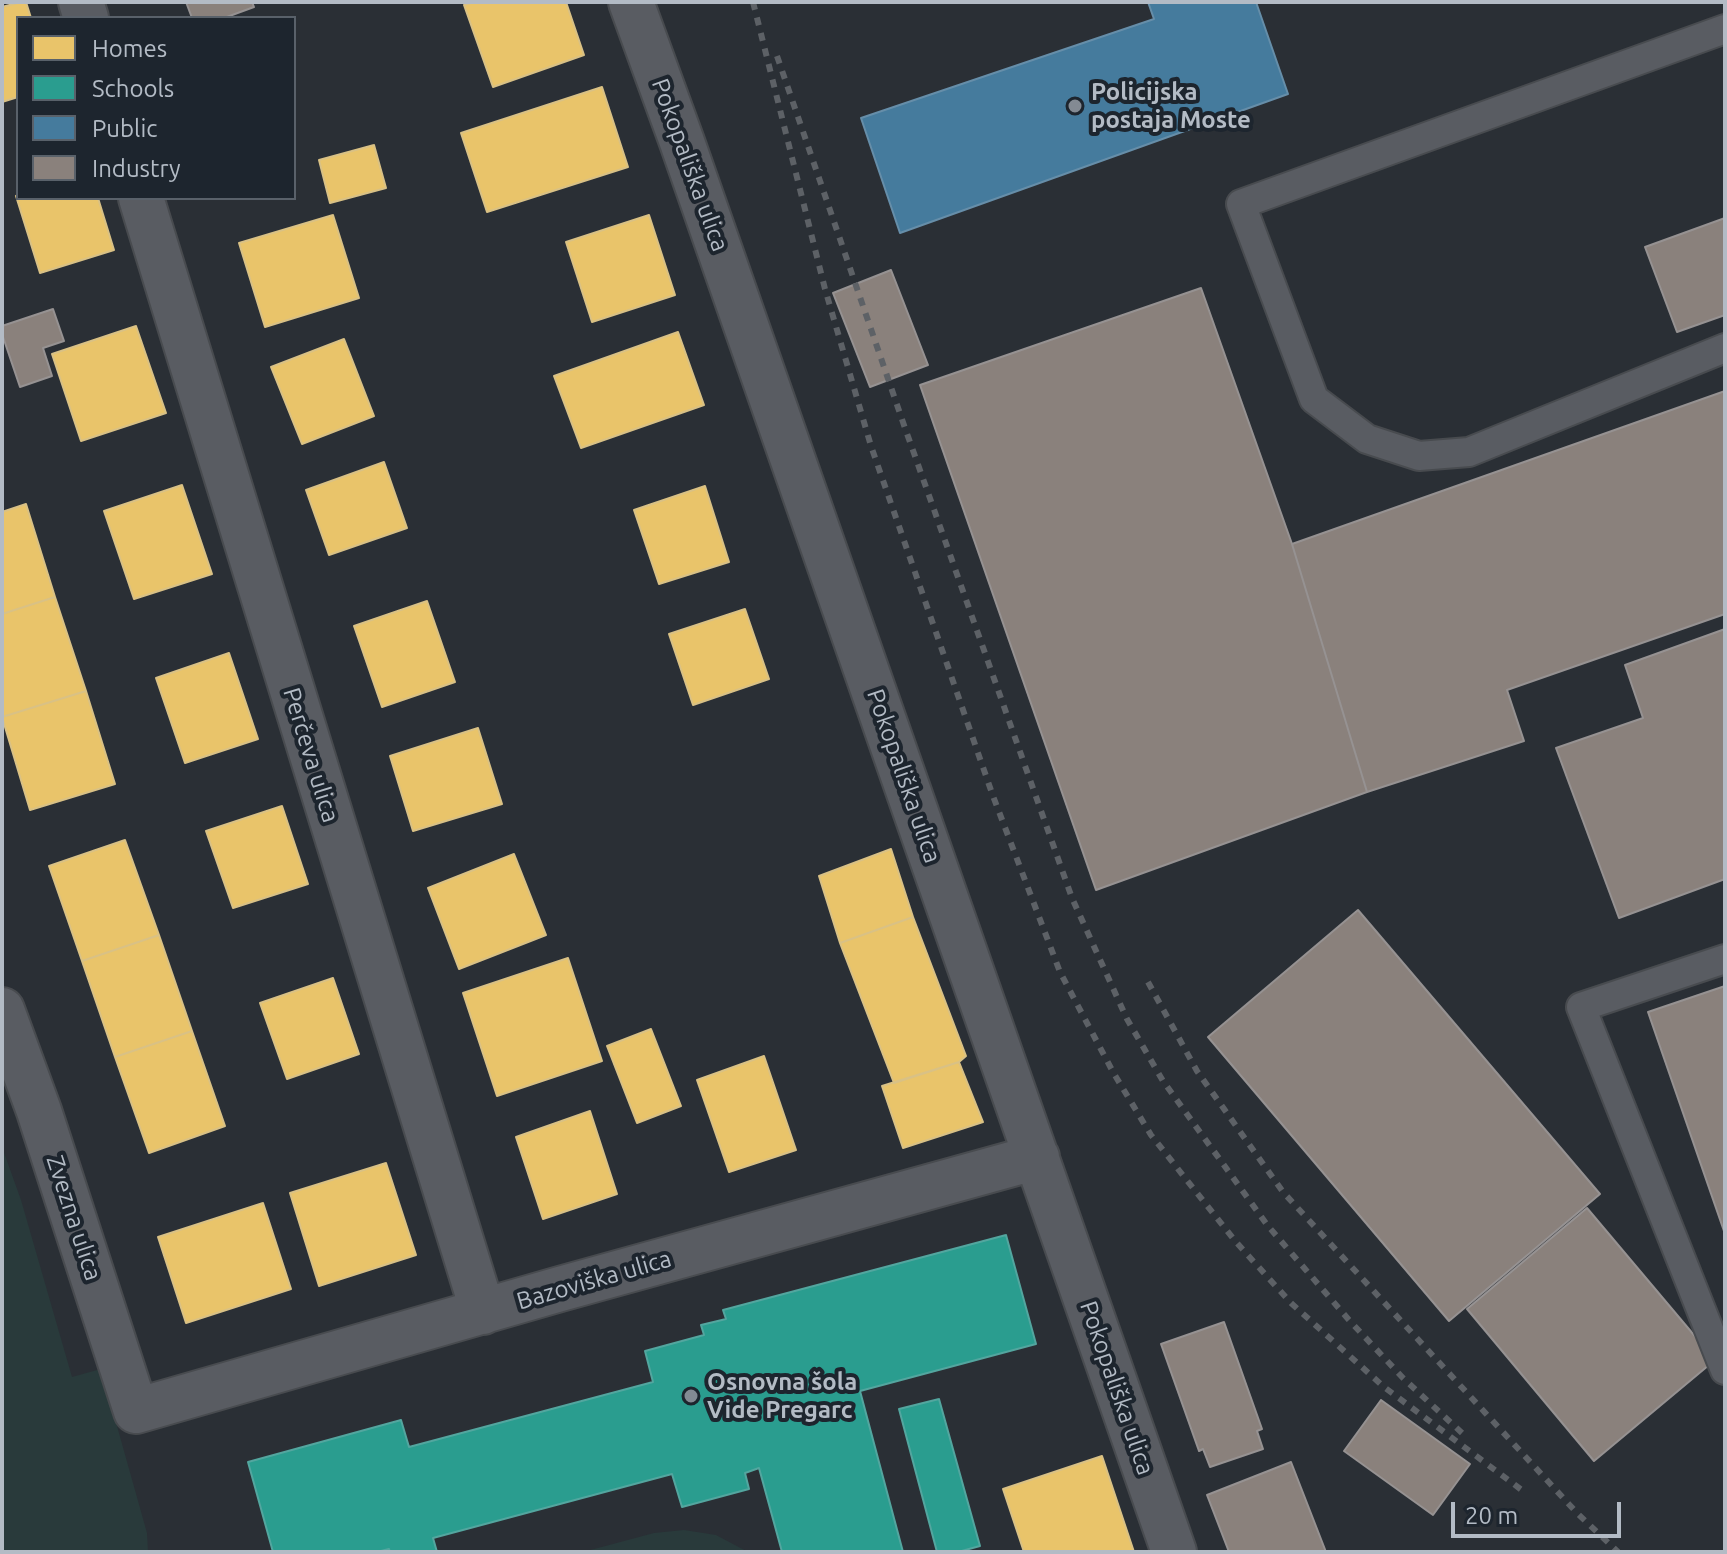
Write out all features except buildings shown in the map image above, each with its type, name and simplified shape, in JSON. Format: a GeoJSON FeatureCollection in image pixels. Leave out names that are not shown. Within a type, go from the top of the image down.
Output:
{"type":"FeatureCollection","features":[{"type":"Feature","properties":{"kind":"street","name":"Pokopališka ulica"},"geometry":{"type":"LineString","coordinates":[[631,2],[1174,1552]]}},
{"type":"Feature","properties":{"kind":"street","name":"Perčeva ulica"},"geometry":{"type":"LineString","coordinates":[[142,200],[483,1312]]}},
{"type":"Feature","properties":{"kind":"street","name":"Zvezna ulica"},"geometry":{"type":"LineString","coordinates":[[2,1010],[39,1111],[136,1411],[152,1406]]}},
{"type":"Feature","properties":{"kind":"street","name":"Bazoviška ulica"},"geometry":{"type":"LineString","coordinates":[[152,1406],[1037,1157]]}},
{"type":"Feature","properties":{"kind":"lane"},"geometry":{"type":"LineString","coordinates":[[1725,29],[1241,204],[1314,399],[1367,439],[1419,456],[1469,452],[1725,348]]}},
{"type":"Feature","properties":{"kind":"lane"},"geometry":{"type":"LineString","coordinates":[[1725,959],[1581,1007],[1725,1370]]}},
{"type":"Feature","properties":{"kind":"shaded area"},"geometry":{"type":"Polygon","coordinates":[[[2,1147],[21,1200],[72,1377],[101,1369],[147,1533],[148,1552],[2,1552],[2,1147]]]}},
{"type":"Feature","properties":{"kind":"shaded area"},"geometry":{"type":"Polygon","coordinates":[[[684,1530],[716,1535],[748,1552],[583,1552],[654,1533],[684,1530]]]}},
{"type":"Feature","properties":{"kind":"railway"},"geometry":{"type":"LineString","coordinates":[[753,2],[825,289],[871,446],[993,796],[1060,972],[1113,1072],[1151,1135],[1236,1242],[1291,1303],[1384,1387],[1523,1491]]}},
{"type":"Feature","properties":{"kind":"railway"},"geometry":{"type":"LineString","coordinates":[[777,56],[1072,898],[1127,1019],[1163,1081],[1268,1226],[1403,1378],[1462,1433]]}},
{"type":"Feature","properties":{"kind":"railway"},"geometry":{"type":"LineString","coordinates":[[1148,982],[1197,1071],[1283,1192],[1577,1513],[1618,1552]]}},
{"type":"Feature","properties":{"kind":"place","name":"Policijska postaja Moste"},"geometry":{"type":"Point","coordinates":[1075,106]}},
{"type":"Feature","properties":{"kind":"place","name":"Osnovna šola Vide Pregarc"},"geometry":{"type":"Point","coordinates":[691,1396]}}]}
